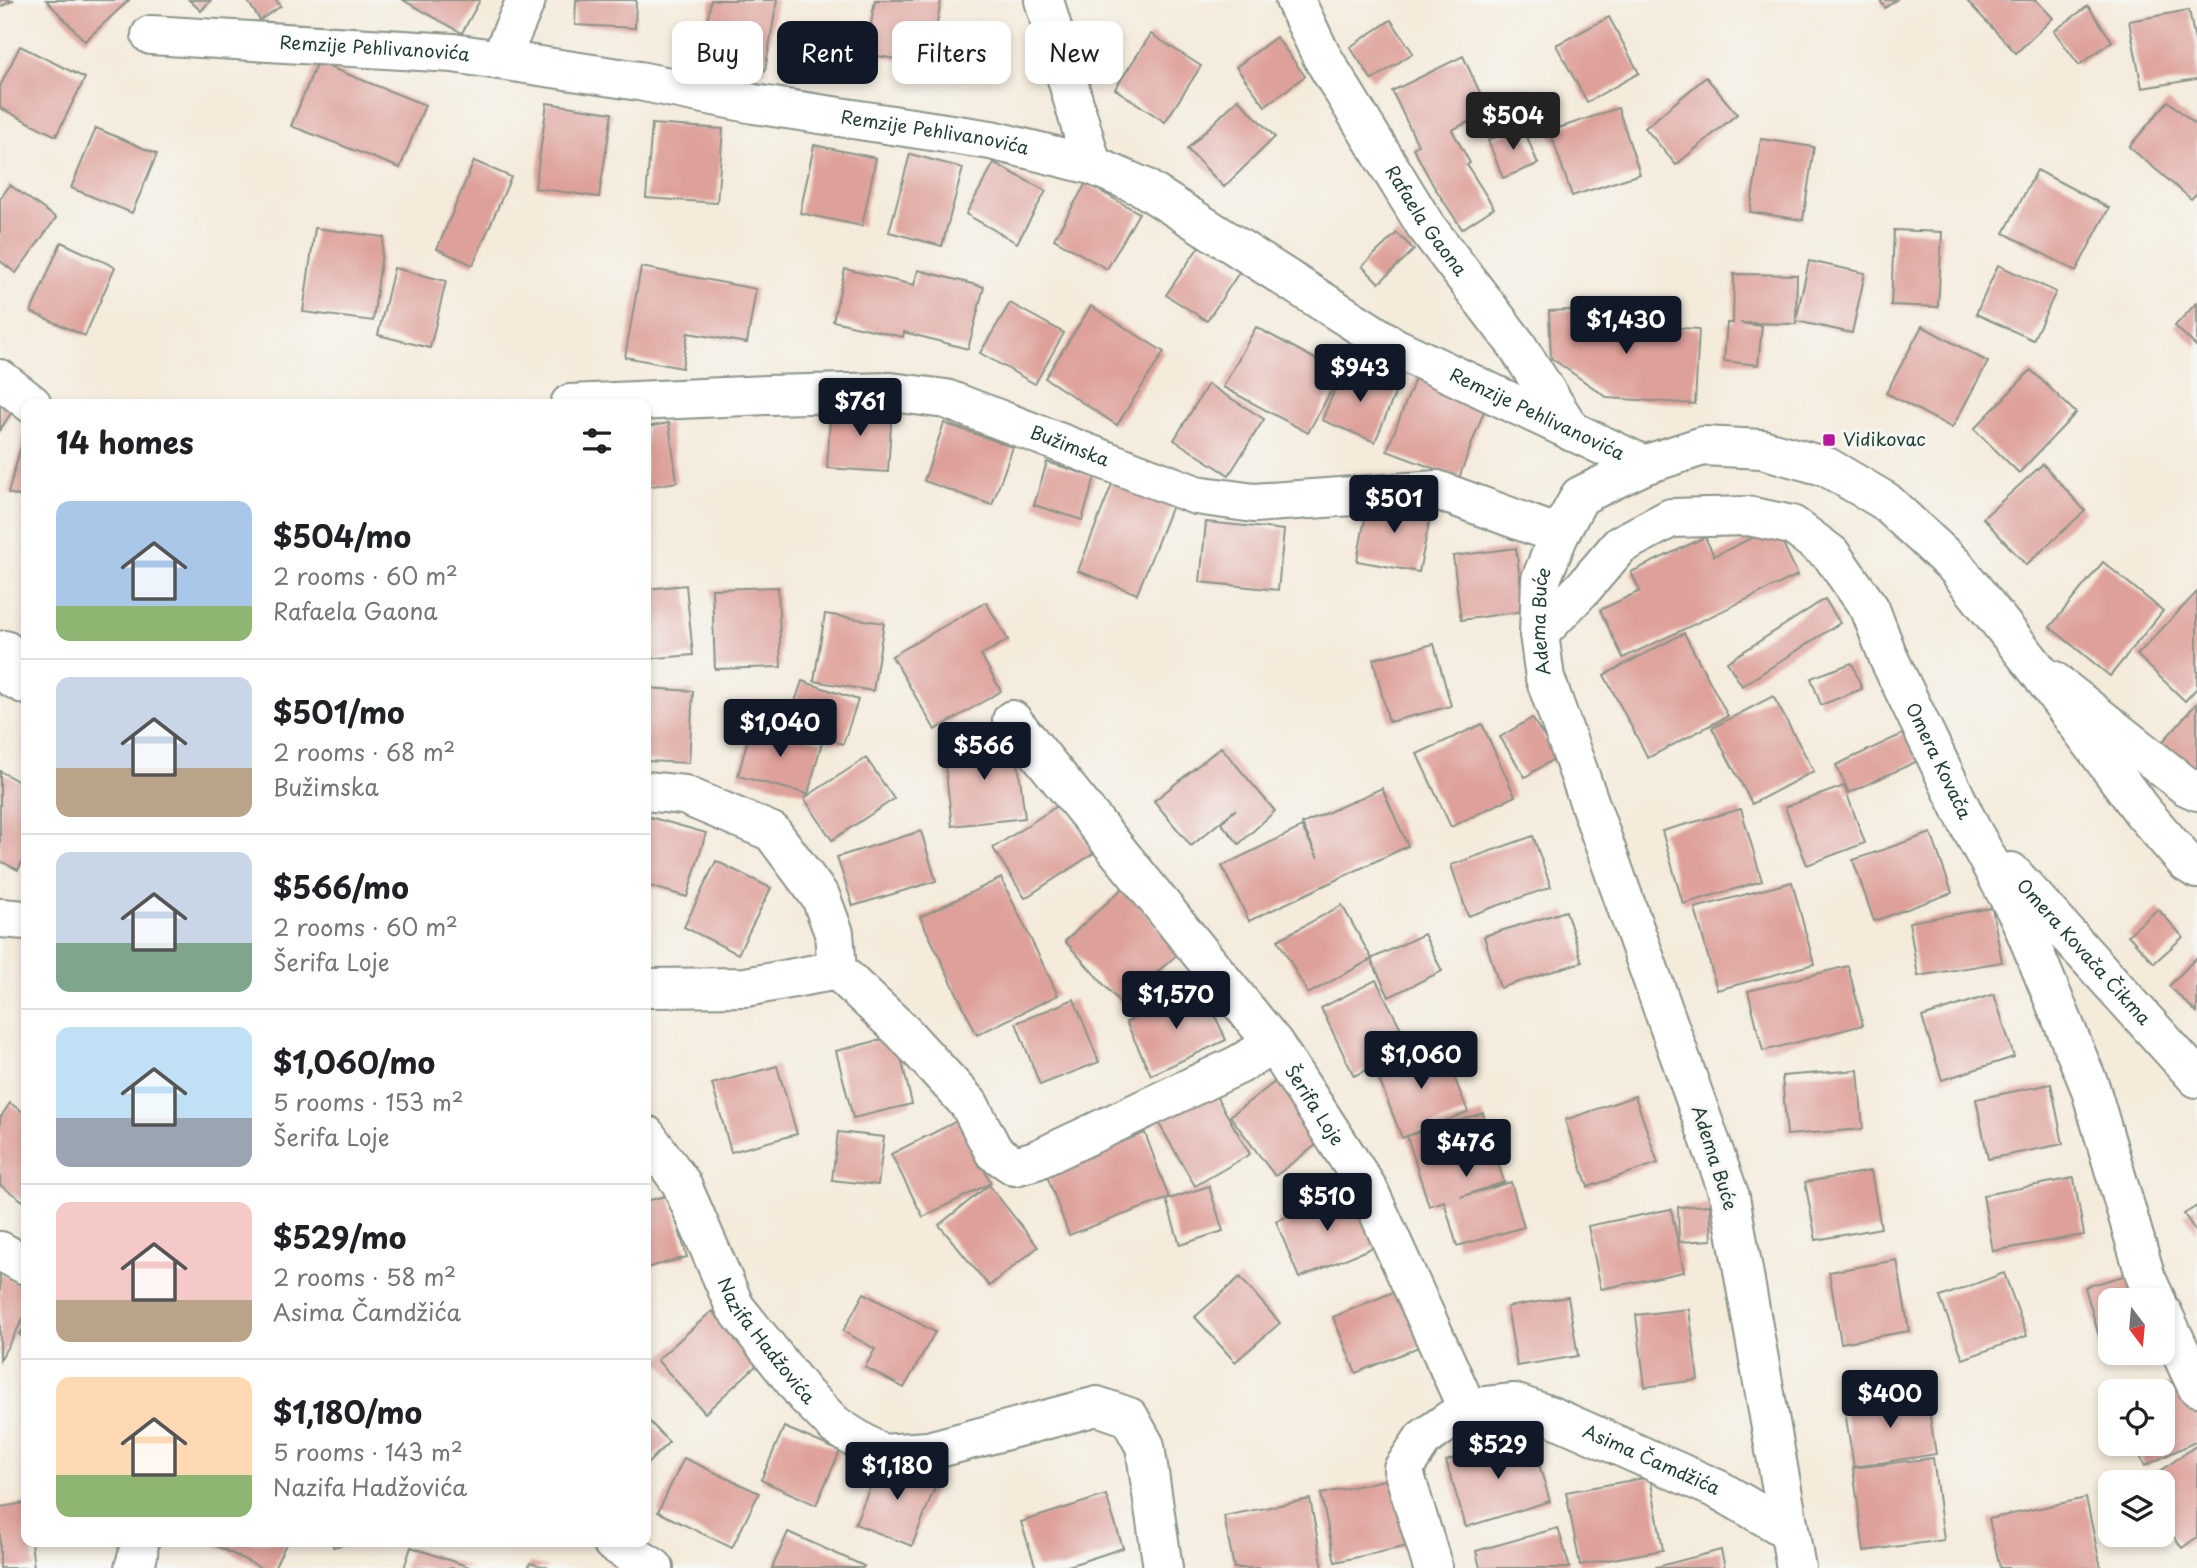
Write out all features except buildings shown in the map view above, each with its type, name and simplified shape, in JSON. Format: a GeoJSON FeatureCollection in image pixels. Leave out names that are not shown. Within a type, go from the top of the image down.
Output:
{"type":"FeatureCollection","features":[{"type":"Feature","properties":{"kind":"street"},"geometry":{"type":"LineString","coordinates":[[500,60],[526,0]]}},
{"type":"Feature","properties":{"kind":"street"},"geometry":{"type":"LineString","coordinates":[[1045,0],[1092,165]]}},
{"type":"Feature","properties":{"kind":"street","name":"Rafaela Gaona"},"geometry":{"type":"LineString","coordinates":[[1295,0],[1321,55],[1425,225],[1516,344],[1572,432]]}},
{"type":"Feature","properties":{"kind":"street","name":"Remzije Pehlivanovića"},"geometry":{"type":"LineString","coordinates":[[151,35],[453,53],[639,81],[754,104],[991,140],[1092,165],[1143,187],[1394,347],[1644,465]]}},
{"type":"Feature","properties":{"kind":"street"},"geometry":{"type":"LineString","coordinates":[[0,379],[26,399]]}},
{"type":"Feature","properties":{"kind":"street","name":"Bužimska"},"geometry":{"type":"LineString","coordinates":[[651,400],[891,392],[946,399],[1196,495],[1254,503],[1437,490],[1559,535]]}},
{"type":"Feature","properties":{"kind":"street","name":"Adema Buće"},"geometry":{"type":"LineString","coordinates":[[1796,1568],[1730,1197],[1545,678],[1539,634],[1541,579],[1559,535],[1580,496],[1644,465],[1703,446],[1762,449],[1827,467],[1885,501],[1955,566],[2036,668],[2141,811],[2187,863],[2197,869]]}},
{"type":"Feature","properties":{"kind":"street","name":"Omera Kovača"},"geometry":{"type":"LineString","coordinates":[[1539,634],[1620,545],[1671,518],[1748,516],[1792,526],[1831,554],[1870,609],[1889,659],[1970,827],[2020,918],[2090,1087],[2151,1288]]}},
{"type":"Feature","properties":{"kind":"street"},"geometry":{"type":"LineString","coordinates":[[5,650],[12,678],[21,682]]}},
{"type":"Feature","properties":{"kind":"street"},"geometry":{"type":"LineString","coordinates":[[2036,668],[2197,792]]}},
{"type":"Feature","properties":{"kind":"street","name":"Šerifa Loje"},"geometry":{"type":"LineString","coordinates":[[1012,720],[1274,1044],[1368,1189],[1467,1408]]}},
{"type":"Feature","properties":{"kind":"street"},"geometry":{"type":"LineString","coordinates":[[651,792],[684,795],[772,832],[821,898],[834,933],[836,971],[902,1031],[969,1104],[994,1152],[1015,1166],[1036,1160],[1213,1077],[1274,1044]]}},
{"type":"Feature","properties":{"kind":"street","name":"Omera Kovača Čikma"},"geometry":{"type":"LineString","coordinates":[[1970,827],[2197,1078]]}},
{"type":"Feature","properties":{"kind":"street"},"geometry":{"type":"LineString","coordinates":[[0,918],[21,919]]}},
{"type":"Feature","properties":{"kind":"street"},"geometry":{"type":"LineString","coordinates":[[651,988],[746,987],[836,971]]}},
{"type":"Feature","properties":{"kind":"street","name":"Nazifa Hadžovića"},"geometry":{"type":"LineString","coordinates":[[651,1142],[681,1183],[735,1307],[805,1395],[836,1426],[881,1454],[928,1451],[1097,1406],[1129,1417],[1145,1446],[1163,1568]]}},
{"type":"Feature","properties":{"kind":"street"},"geometry":{"type":"LineString","coordinates":[[0,1251],[21,1262]]}},
{"type":"Feature","properties":{"kind":"street"},"geometry":{"type":"LineString","coordinates":[[2175,1340],[2197,1387]]}},
{"type":"Feature","properties":{"kind":"street","name":"Asima Čamdžića"},"geometry":{"type":"LineString","coordinates":[[1467,1408],[1514,1403],[1551,1416],[1719,1490],[1788,1530]]}},
{"type":"Feature","properties":{"kind":"street"},"geometry":{"type":"LineString","coordinates":[[1433,1568],[1404,1469],[1423,1439],[1467,1408]]}},
{"type":"Feature","properties":{"kind":"street"},"geometry":{"type":"LineString","coordinates":[[134,1568],[139,1547]]}},
{"type":"Feature","properties":{"kind":"street"},"geometry":{"type":"LineString","coordinates":[[620,1547],[654,1568]]}},
{"type":"Feature","properties":{"kind":"place","name":"Vidikovac"},"geometry":{"type":"Point","coordinates":[1829,440]}}]}
